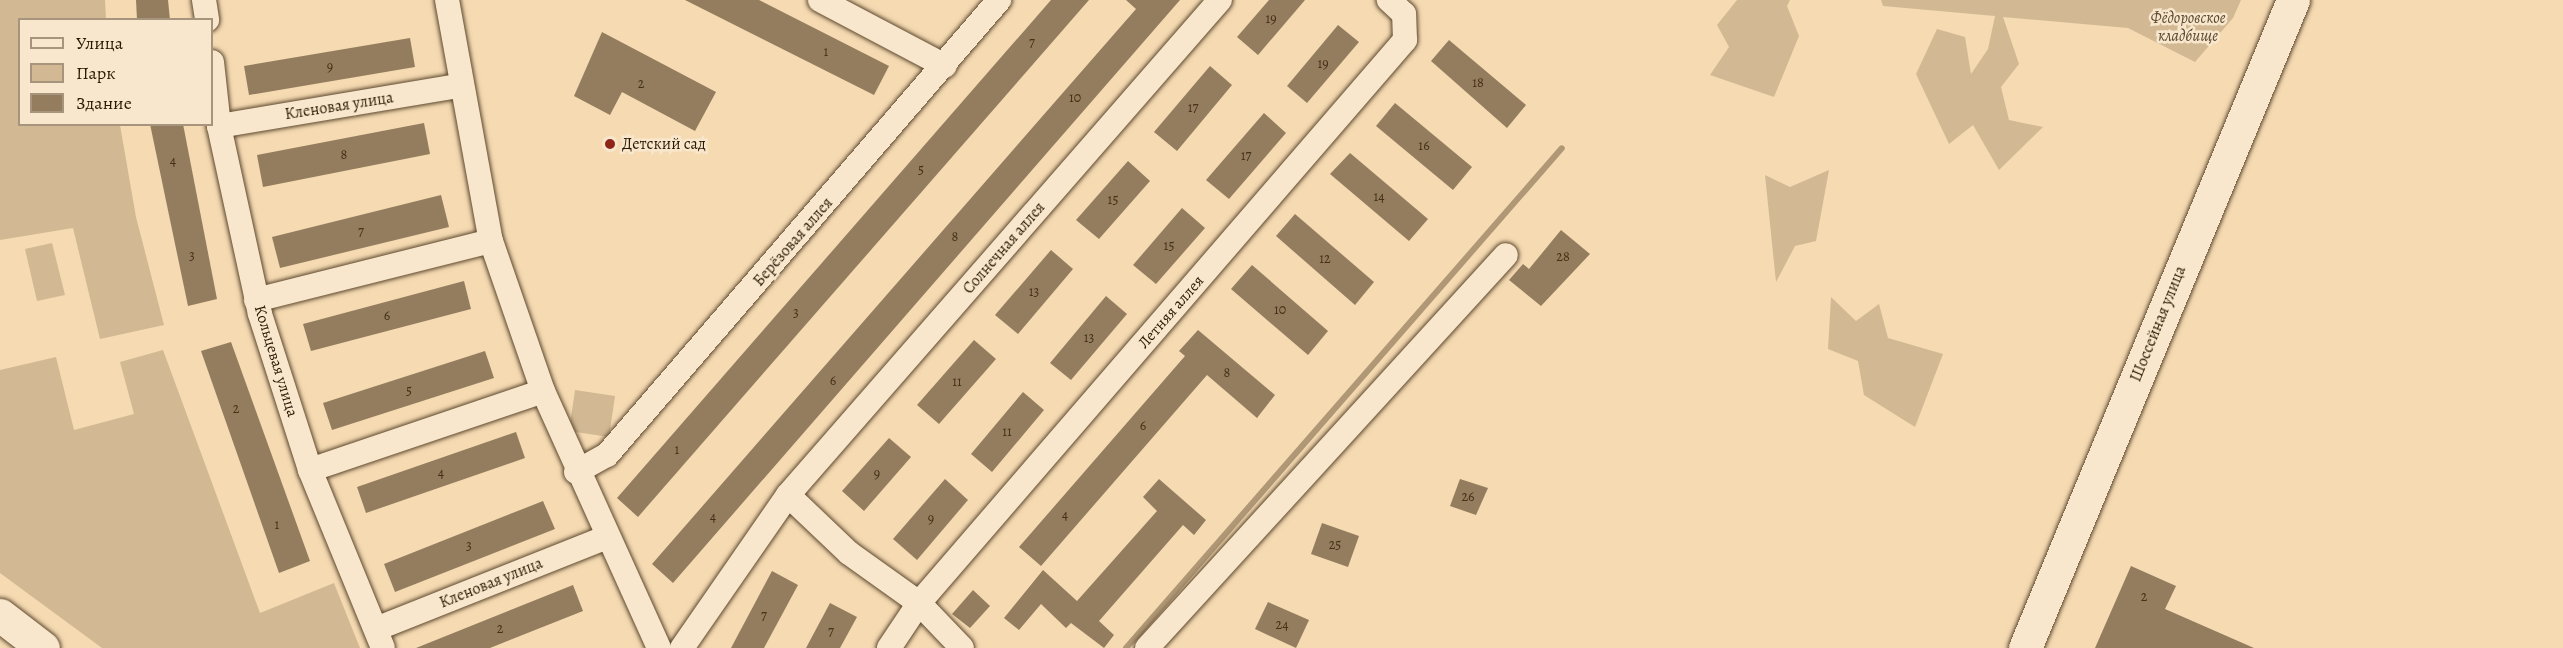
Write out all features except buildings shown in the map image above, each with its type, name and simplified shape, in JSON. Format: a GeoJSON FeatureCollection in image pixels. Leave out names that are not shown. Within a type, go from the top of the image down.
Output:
{"type":"FeatureCollection","features":[{"type":"Feature","properties":{"kind":"main road","name":"Шоссейная улица"},"geometry":{"type":"LineString","coordinates":[[2025,648],[2293,0]]}},
{"type":"Feature","properties":{"kind":"main road"},"geometry":{"type":"LineString","coordinates":[[0,615],[43,648]]}},
{"type":"Feature","properties":{"kind":"street"},"geometry":{"type":"LineString","coordinates":[[204,0],[207,18]]}},
{"type":"Feature","properties":{"kind":"street"},"geometry":{"type":"LineString","coordinates":[[447,0],[459,86],[491,241],[543,391],[576,472],[605,538],[659,648]]}},
{"type":"Feature","properties":{"kind":"street"},"geometry":{"type":"LineString","coordinates":[[820,0],[945,66]]}},
{"type":"Feature","properties":{"kind":"street","name":"Берёзовая аллея"},"geometry":{"type":"LineString","coordinates":[[576,472],[607,455],[945,66],[999,0]]}},
{"type":"Feature","properties":{"kind":"street","name":"Солнечная аллея"},"geometry":{"type":"LineString","coordinates":[[682,648],[788,495],[1220,0]]}},
{"type":"Feature","properties":{"kind":"street","name":"Летняя аллея"},"geometry":{"type":"LineString","coordinates":[[889,648],[919,603],[1391,58],[1405,40],[1396,7]]}},
{"type":"Feature","properties":{"kind":"street","name":"Кольцевая улица"},"geometry":{"type":"LineString","coordinates":[[213,71],[219,126],[256,300],[310,470],[380,639]]}},
{"type":"Feature","properties":{"kind":"street","name":"Кленовая улица"},"geometry":{"type":"LineString","coordinates":[[219,126],[459,86]]}},
{"type":"Feature","properties":{"kind":"street"},"geometry":{"type":"LineString","coordinates":[[256,300],[491,241]]}},
{"type":"Feature","properties":{"kind":"street"},"geometry":{"type":"LineString","coordinates":[[1148,648],[1313,472],[1506,255]]}},
{"type":"Feature","properties":{"kind":"street"},"geometry":{"type":"LineString","coordinates":[[310,470],[543,391]]}},
{"type":"Feature","properties":{"kind":"street"},"geometry":{"type":"LineString","coordinates":[[788,495],[849,553],[919,603],[962,648]]}},
{"type":"Feature","properties":{"kind":"street","name":"Кленовая улица"},"geometry":{"type":"LineString","coordinates":[[380,639],[605,538]]}},
{"type":"Feature","properties":{"kind":"green space"},"geometry":{"type":"Polygon","coordinates":[[[0,0],[105,0],[106,18],[18,18],[18,126],[120,126],[136,217],[164,325],[100,339],[73,228],[0,240],[0,0]]]}},
{"type":"Feature","properties":{"kind":"green space"},"geometry":{"type":"Polygon","coordinates":[[[1737,0],[1790,0],[1787,6],[1799,36],[1774,97],[1710,75],[1729,47],[1717,25],[1737,0]]]}},
{"type":"Feature","properties":{"kind":"green space","name":"Фёдоровское кладбище"},"geometry":{"type":"Polygon","coordinates":[[[1881,0],[2241,0],[2233,18],[2195,62],[2128,28],[2003,17],[2019,64],[2001,87],[2009,120],[2043,127],[1999,170],[1973,125],[1949,144],[1916,74],[1937,29],[1965,37],[1971,74],[1988,49],[1995,16],[1883,6],[1881,0]]]}},
{"type":"Feature","properties":{"kind":"green space"},"geometry":{"type":"Polygon","coordinates":[[[1829,170],[1816,241],[1795,246],[1776,282],[1765,175],[1790,187],[1829,170]]]}},
{"type":"Feature","properties":{"kind":"green space"},"geometry":{"type":"Polygon","coordinates":[[[52,243],[65,295],[37,301],[25,249],[52,243]]]}},
{"type":"Feature","properties":{"kind":"green space"},"geometry":{"type":"Polygon","coordinates":[[[1831,297],[1856,321],[1879,304],[1888,338],[1943,354],[1915,427],[1864,395],[1858,361],[1828,349],[1831,297]]]}},
{"type":"Feature","properties":{"kind":"green space"},"geometry":{"type":"Polygon","coordinates":[[[163,350],[260,613],[334,583],[360,648],[102,648],[0,573],[0,370],[56,357],[74,430],[134,414],[120,362],[163,350]]]}},
{"type":"Feature","properties":{"kind":"green space"},"geometry":{"type":"Polygon","coordinates":[[[575,390],[615,396],[609,437],[569,431],[575,390]]]}},
{"type":"Feature","properties":{"kind":"waterway"},"geometry":{"type":"LineString","coordinates":[[1126,648],[1562,148]]}},
{"type":"Feature","properties":{"kind":"place","name":"Детский сад"},"geometry":{"type":"Point","coordinates":[610,144]}}]}
